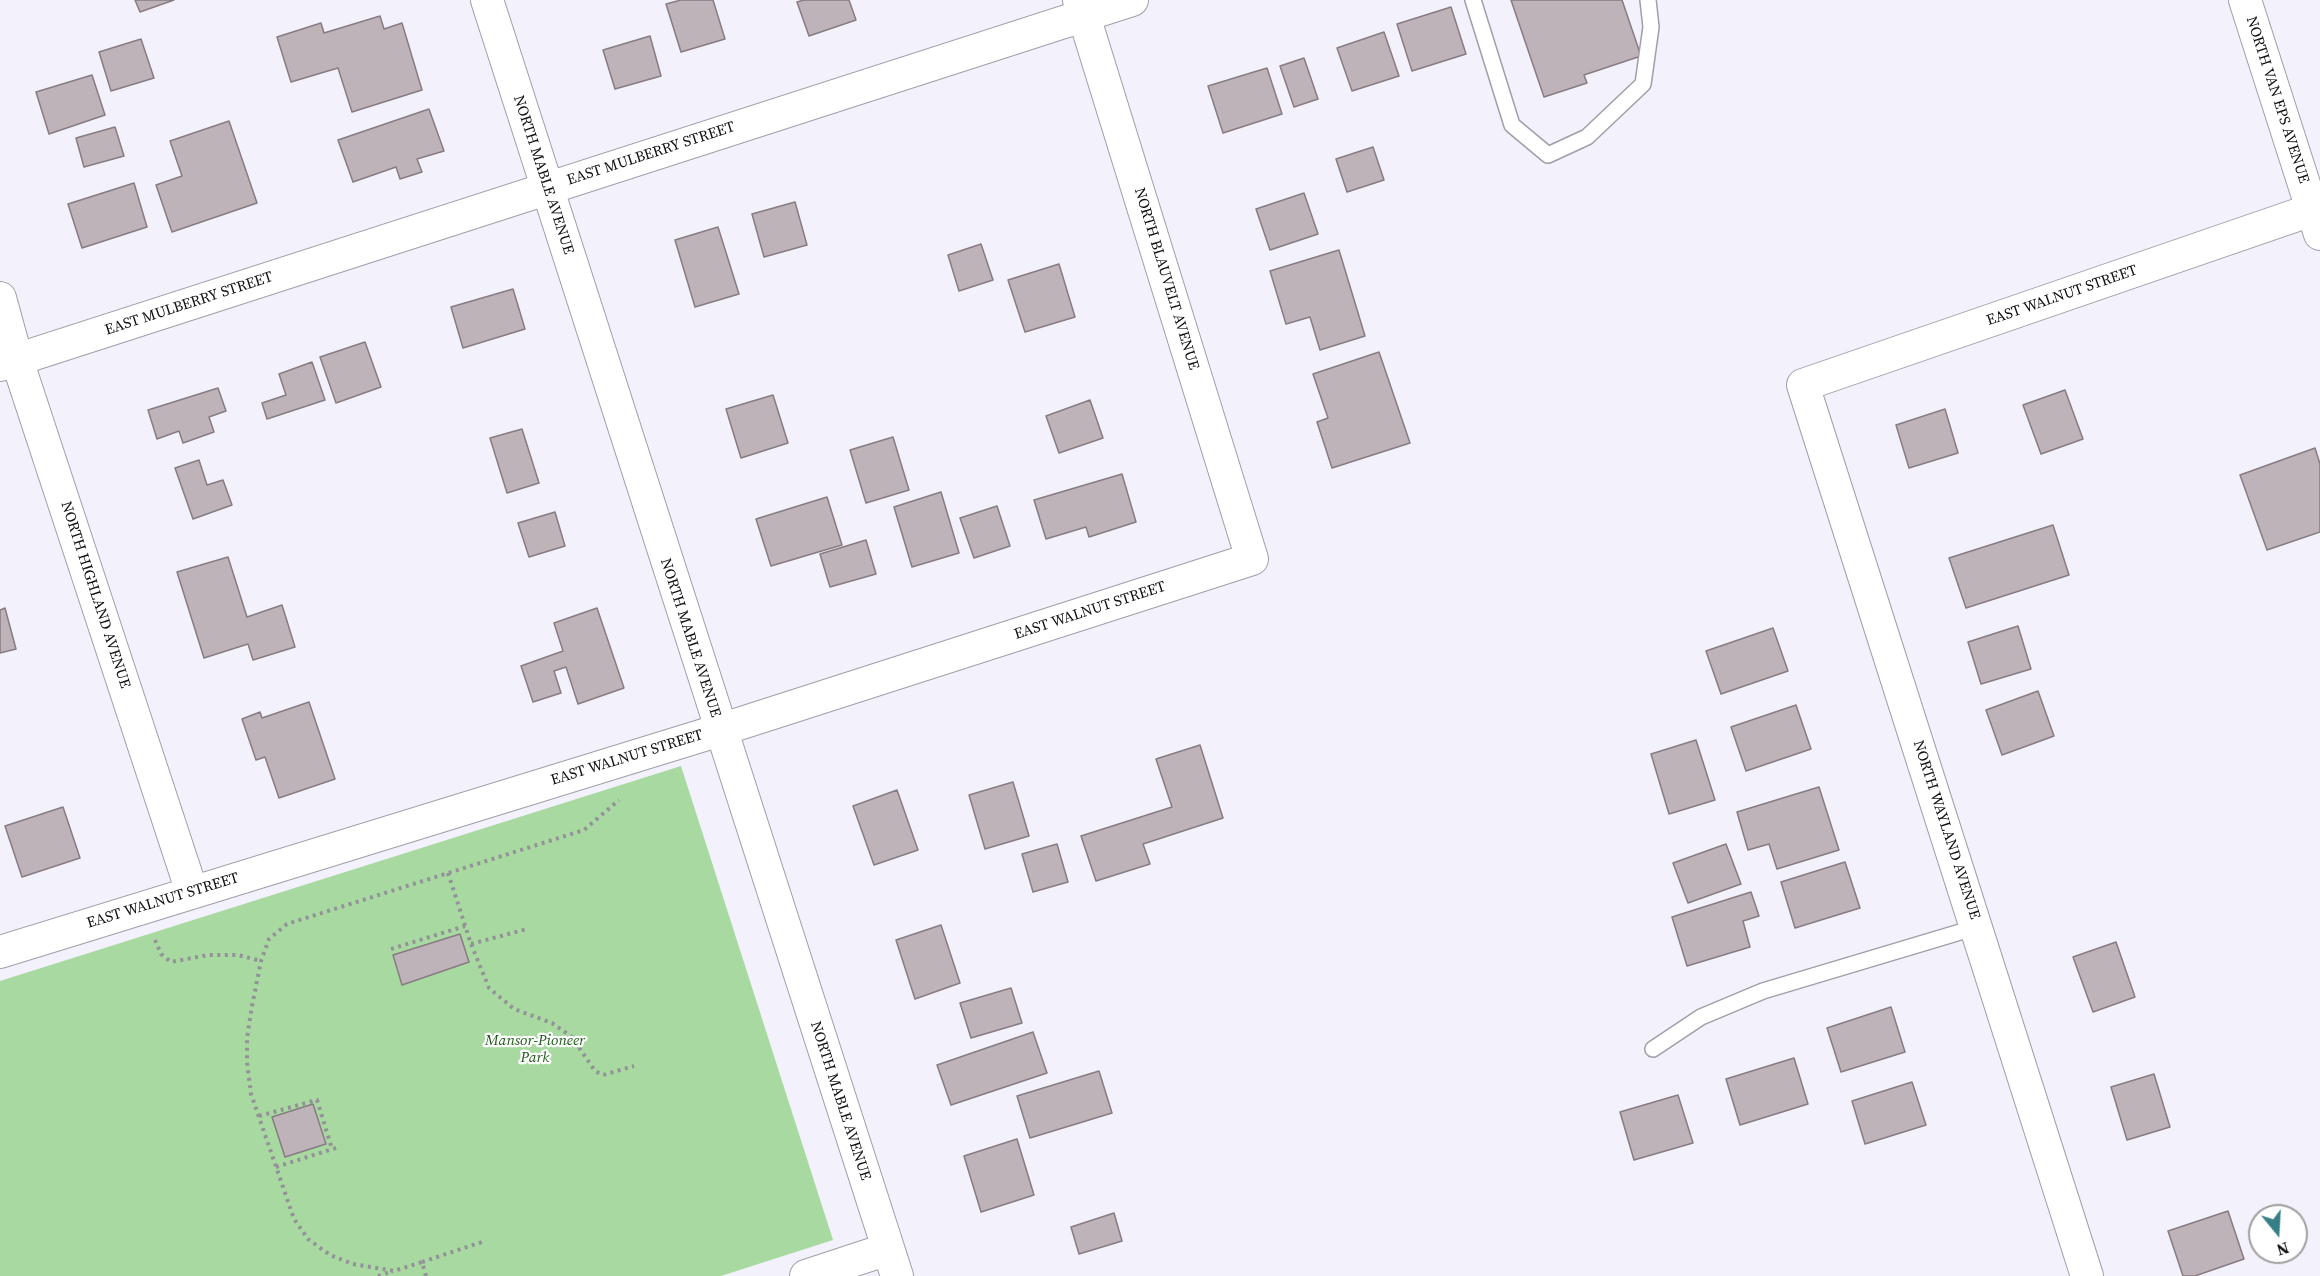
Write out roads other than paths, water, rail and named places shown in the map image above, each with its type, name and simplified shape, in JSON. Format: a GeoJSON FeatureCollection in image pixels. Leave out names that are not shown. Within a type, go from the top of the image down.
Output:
{"type":"FeatureCollection","features":[{"type":"Feature","properties":{"kind":"street","name":"NORTH MABLE AVENUE"},"geometry":{"type":"LineString","coordinates":[[487,0],[893,1263]]}},
{"type":"Feature","properties":{"kind":"street","name":"EAST MULBERRY STREET"},"geometry":{"type":"LineString","coordinates":[[8,363],[547,187],[1081,7],[1132,0]]}},
{"type":"Feature","properties":{"kind":"street","name":"NORTH VAN EPS AVENUE"},"geometry":{"type":"LineString","coordinates":[[2245,0],[2317,217]]}},
{"type":"Feature","properties":{"kind":"street","name":"NORTH BLAUVELT AVENUE"},"geometry":{"type":"LineString","coordinates":[[1081,7],[1252,559]]}},
{"type":"Feature","properties":{"kind":"street","name":"EAST WALNUT STREET"},"geometry":{"type":"LineString","coordinates":[[1803,386],[2317,217]]}},
{"type":"Feature","properties":{"kind":"street","name":"NORTH HIGHLAND AVENUE"},"geometry":{"type":"LineString","coordinates":[[0,298],[8,363],[192,892]]}},
{"type":"Feature","properties":{"kind":"street","name":"NORTH WAYLAND AVENUE"},"geometry":{"type":"LineString","coordinates":[[1803,386],[2087,1276]]}},
{"type":"Feature","properties":{"kind":"street","name":"EAST WALNUT STREET"},"geometry":{"type":"LineString","coordinates":[[0,952],[720,730],[1252,559]]}},
{"type":"Feature","properties":{"kind":"street"},"geometry":{"type":"LineString","coordinates":[[806,1276],[893,1263]]}},
{"type":"Feature","properties":{"kind":"lane"},"geometry":{"type":"LineString","coordinates":[[1473,0],[1512,125],[1548,155],[1587,137],[1643,84],[1651,27],[1648,0]]}},
{"type":"Feature","properties":{"kind":"lane"},"geometry":{"type":"LineString","coordinates":[[1653,1049],[1701,1017],[1764,991],[1977,927]]}},
{"type":"Feature","properties":{"kind":"park label","name":"Mansor-Pioneer Park"},"geometry":{"type":"Point","coordinates":[535,1050]}}]}
